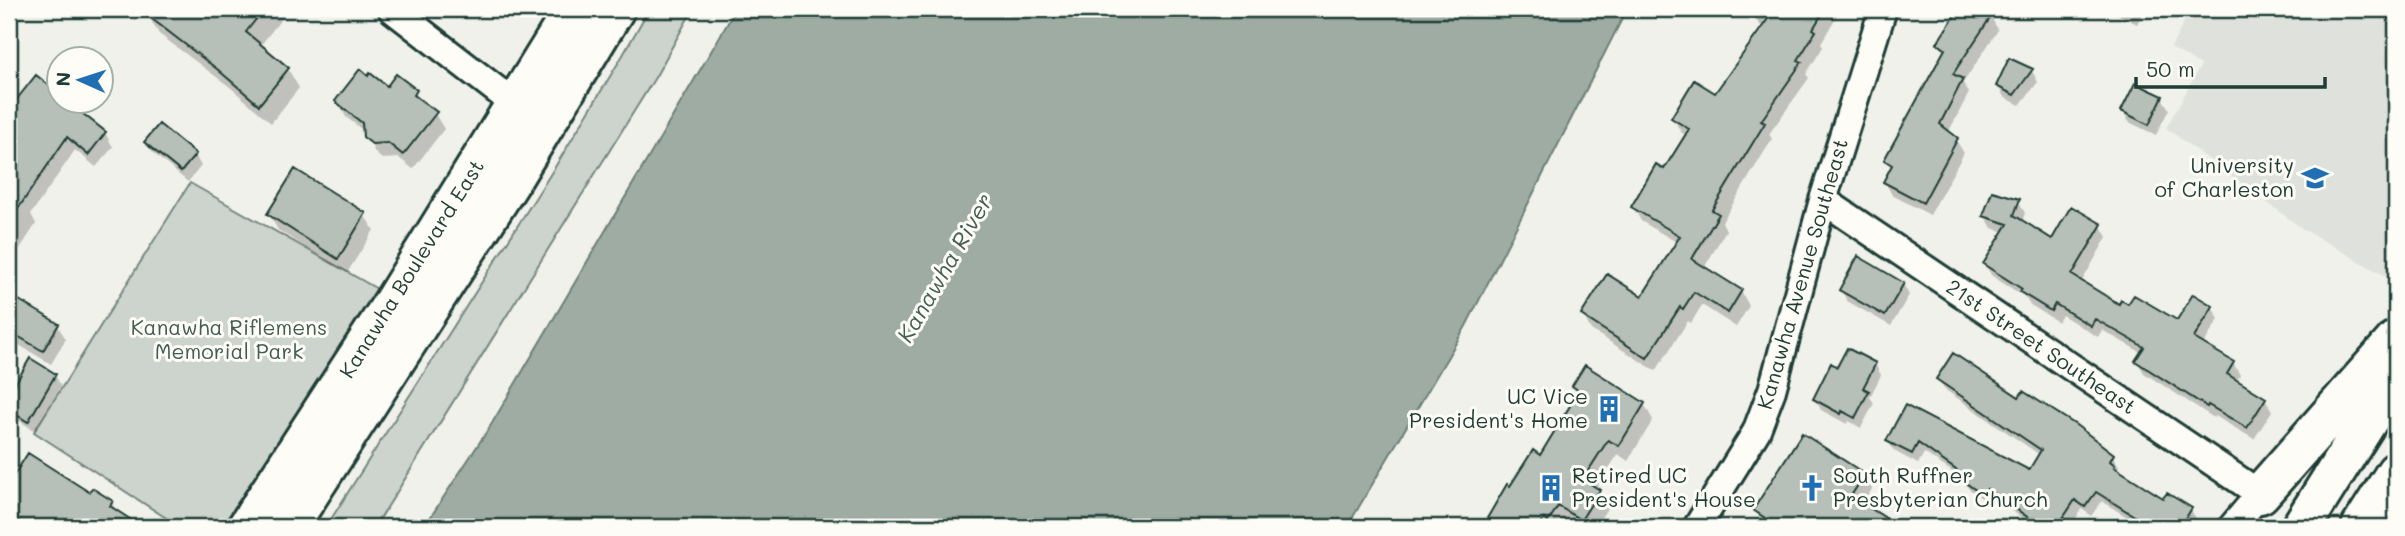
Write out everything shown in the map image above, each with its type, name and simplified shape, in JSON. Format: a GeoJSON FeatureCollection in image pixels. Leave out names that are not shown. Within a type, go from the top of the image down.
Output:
{"type":"FeatureCollection","features":[{"type":"Feature","properties":{"kind":"main road","name":"Kanawha Boulevard East"},"geometry":{"type":"LineString","coordinates":[[288,527],[530,116],[575,9]]}},
{"type":"Feature","properties":{"kind":"main road","name":"Kanawha Boulevard East"},"geometry":{"type":"LineString","coordinates":[[247,527],[395,299],[530,116],[615,9]]}},
{"type":"Feature","properties":{"kind":"main road"},"geometry":{"type":"LineString","coordinates":[[2255,511],[2396,340]]}},
{"type":"Feature","properties":{"kind":"main road"},"geometry":{"type":"LineString","coordinates":[[2301,527],[2396,376]]}},
{"type":"Feature","properties":{"kind":"main road"},"geometry":{"type":"LineString","coordinates":[[2361,527],[2396,472]]}},
{"type":"Feature","properties":{"kind":"street"},"geometry":{"type":"LineString","coordinates":[[392,9],[530,116]]}},
{"type":"Feature","properties":{"kind":"street","name":"Kanawha Avenue Southeast"},"geometry":{"type":"LineString","coordinates":[[1699,526],[1756,432],[1772,390],[1823,200],[1883,9]]}},
{"type":"Feature","properties":{"kind":"street","name":"21st Street Southeast"},"geometry":{"type":"LineString","coordinates":[[1823,200],[2255,511]]}},
{"type":"Feature","properties":{"kind":"street"},"geometry":{"type":"LineString","coordinates":[[2232,527],[2255,511]]}},
{"type":"Feature","properties":{"kind":"shaded area","name":"University of Charleston"},"geometry":{"type":"Polygon","coordinates":[[[2190,9],[2396,9],[2396,267],[2393,266],[2387,277],[2303,229],[2166,128],[2201,65],[2171,48],[2190,9]]]}},
{"type":"Feature","properties":{"kind":"green space"},"geometry":{"type":"Polygon","coordinates":[[[649,9],[693,9],[656,76],[375,527],[326,527],[555,167],[649,9]]]}},
{"type":"Feature","properties":{"kind":"green space","name":"Kanawha Riflemens Memorial Park"},"geometry":{"type":"Polygon","coordinates":[[[190,183],[395,299],[247,527],[180,527],[34,432],[190,183]]]}},
{"type":"Feature","properties":{"kind":"water","name":"Kanawha River"},"geometry":{"type":"Polygon","coordinates":[[[736,9],[1627,9],[1466,326],[1347,527],[424,527],[491,425],[736,9]]]}},
{"type":"Feature","properties":{"kind":"building"},"geometry":{"type":"Polygon","coordinates":[[[139,9],[264,9],[246,32],[289,68],[259,105],[139,9]]]}},
{"type":"Feature","properties":{"kind":"building"},"geometry":{"type":"Polygon","coordinates":[[[1775,9],[1825,9],[1813,29],[1816,31],[1798,60],[1802,62],[1761,121],[1765,123],[1712,210],[1719,214],[1692,259],[1742,290],[1728,313],[1694,292],[1683,309],[1680,307],[1647,358],[1581,315],[1607,274],[1642,296],[1680,236],[1631,207],[1656,164],[1664,169],[1689,129],[1671,118],[1694,80],[1715,93],[1775,9]]]}},
{"type":"Feature","properties":{"kind":"building"},"geometry":{"type":"Polygon","coordinates":[[[1959,9],[1996,9],[1953,74],[1963,79],[1940,124],[1958,138],[1923,203],[1883,182],[1892,165],[1884,160],[1945,49],[1937,43],[1959,9]]]}},
{"type":"Feature","properties":{"kind":"building"},"geometry":{"type":"Polygon","coordinates":[[[2009,58],[2033,69],[2014,95],[1996,86],[2009,58]]]}},
{"type":"Feature","properties":{"kind":"building"},"geometry":{"type":"Polygon","coordinates":[[[360,69],[387,86],[396,74],[417,90],[414,95],[437,112],[403,155],[388,143],[372,144],[363,137],[362,123],[335,101],[360,69]]]}},
{"type":"Feature","properties":{"kind":"building"},"geometry":{"type":"Polygon","coordinates":[[[36,75],[46,83],[46,116],[86,116],[106,132],[88,155],[67,137],[9,222],[9,109],[36,75]]]}},
{"type":"Feature","properties":{"kind":"building"},"geometry":{"type":"Polygon","coordinates":[[[2135,83],[2163,96],[2149,125],[2121,111],[2135,83]]]}},
{"type":"Feature","properties":{"kind":"building"},"geometry":{"type":"Polygon","coordinates":[[[159,124],[196,154],[181,172],[144,142],[159,124]]]}},
{"type":"Feature","properties":{"kind":"building"},"geometry":{"type":"Polygon","coordinates":[[[295,169],[366,213],[338,259],[267,214],[295,169]]]}},
{"type":"Feature","properties":{"kind":"building"},"geometry":{"type":"Polygon","coordinates":[[[1992,191],[2020,199],[2014,215],[2052,239],[2071,206],[2102,224],[2072,275],[2119,304],[2121,300],[2128,304],[2134,295],[2177,320],[2193,294],[2213,306],[2194,338],[2234,362],[2227,374],[2266,398],[2247,428],[2208,405],[2207,407],[2135,361],[2144,347],[2095,319],[2091,326],[2055,304],[2051,311],[1983,264],[2008,224],[1983,216],[1992,191]]]}},
{"type":"Feature","properties":{"kind":"building"},"geometry":{"type":"Polygon","coordinates":[[[1858,256],[1904,283],[1885,316],[1839,290],[1858,256]]]}},
{"type":"Feature","properties":{"kind":"building"},"geometry":{"type":"Polygon","coordinates":[[[9,294],[59,324],[43,351],[9,331],[9,294]]]}},
{"type":"Feature","properties":{"kind":"building"},"geometry":{"type":"Polygon","coordinates":[[[1847,348],[1876,363],[1863,388],[1869,391],[1855,418],[1842,411],[1841,414],[1813,399],[1831,363],[1837,367],[1847,348]]]}},
{"type":"Feature","properties":{"kind":"building"},"geometry":{"type":"Polygon","coordinates":[[[1953,353],[2019,397],[2023,391],[2076,425],[2114,454],[2110,461],[2114,467],[2163,498],[2167,493],[2192,508],[2180,527],[2152,527],[2096,492],[2085,507],[2075,500],[2057,527],[2042,527],[1987,489],[1983,495],[1960,479],[1963,475],[1918,443],[1912,454],[1886,441],[1905,405],[2029,470],[2041,450],[1936,379],[1953,353]]]}},
{"type":"Feature","properties":{"kind":"building"},"geometry":{"type":"Polygon","coordinates":[[[30,358],[56,374],[28,422],[9,410],[9,395],[30,358]]]}},
{"type":"Feature","properties":{"kind":"building"},"geometry":{"type":"Polygon","coordinates":[[[1585,365],[1645,403],[1619,446],[1608,440],[1583,479],[1600,490],[1581,520],[1558,506],[1548,522],[1544,519],[1539,527],[1482,527],[1507,484],[1510,486],[1533,450],[1540,455],[1579,391],[1572,386],[1585,365]]]}},
{"type":"Feature","properties":{"kind":"building","name":"South Ruffner Presbyterian Church"},"geometry":{"type":"Polygon","coordinates":[[[1802,433],[1865,474],[1851,496],[1900,527],[1779,527],[1753,510],[1802,433]]]}},
{"type":"Feature","properties":{"kind":"building"},"geometry":{"type":"Polygon","coordinates":[[[28,453],[89,492],[92,488],[113,501],[110,506],[142,527],[28,527],[9,515],[9,483],[28,453]]]}},
{"type":"Feature","properties":{"kind":"place","name":"University of Charleston"},"geometry":{"type":"Point","coordinates":[2315,178]}},
{"type":"Feature","properties":{"kind":"place","name":"UC Vice President's Home"},"geometry":{"type":"Point","coordinates":[1609,409]}},
{"type":"Feature","properties":{"kind":"place","name":"Retired UC President's House"},"geometry":{"type":"Point","coordinates":[1551,488]}},
{"type":"Feature","properties":{"kind":"place","name":"South Ruffner Presbyterian Church"},"geometry":{"type":"Point","coordinates":[1812,488]}}]}
